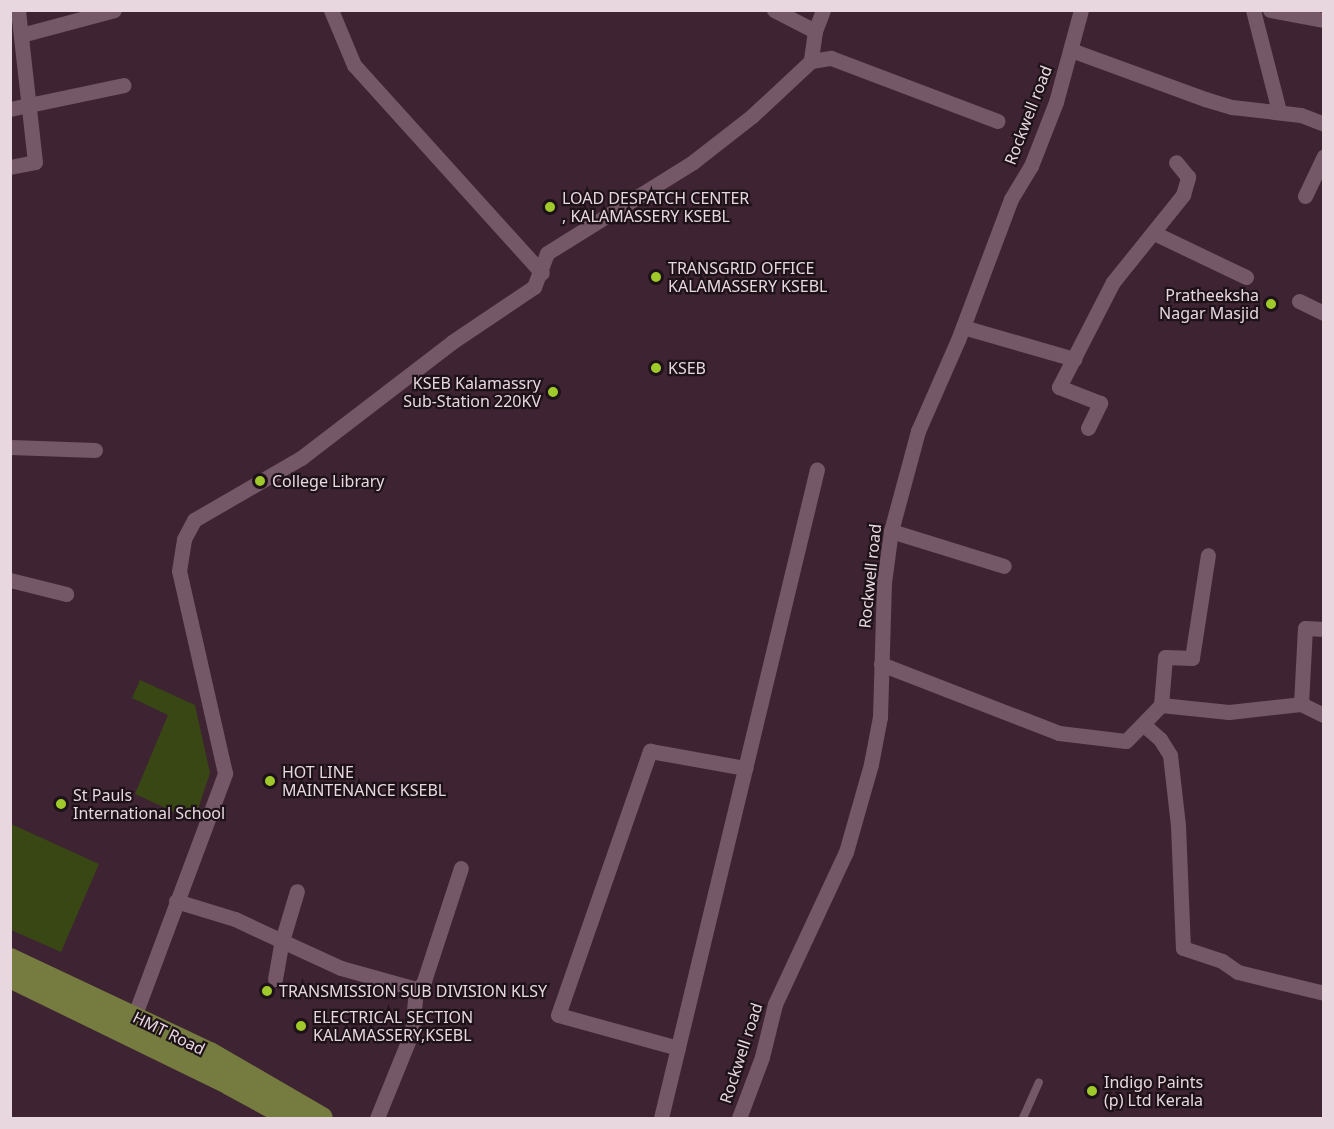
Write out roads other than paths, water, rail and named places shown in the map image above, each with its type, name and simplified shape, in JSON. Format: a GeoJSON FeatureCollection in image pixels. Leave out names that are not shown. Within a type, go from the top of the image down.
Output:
{"type":"FeatureCollection","features":[{"type":"Feature","properties":{"kind":"main road","name":"HMT Road"},"geometry":{"type":"LineString","coordinates":[[10,959],[131,1025],[291,1119]]}},
{"type":"Feature","properties":{"kind":"main road","name":"HMT Road"},"geometry":{"type":"LineString","coordinates":[[10,978],[228,1062],[322,1119]]}},
{"type":"Feature","properties":{"kind":"street"},"geometry":{"type":"LineString","coordinates":[[10,167],[35,162],[18,10]]}},
{"type":"Feature","properties":{"kind":"street"},"geometry":{"type":"LineString","coordinates":[[21,35],[114,10]]}},
{"type":"Feature","properties":{"kind":"street"},"geometry":{"type":"LineString","coordinates":[[331,10],[354,65],[542,273]]}},
{"type":"Feature","properties":{"kind":"street"},"geometry":{"type":"LineString","coordinates":[[774,10],[815,31]]}},
{"type":"Feature","properties":{"kind":"street"},"geometry":{"type":"LineString","coordinates":[[811,62],[815,31],[823,10]]}},
{"type":"Feature","properties":{"kind":"street","name":"Rockwell road"},"geometry":{"type":"LineString","coordinates":[[739,1119],[762,1057],[775,1004],[846,852],[880,717],[881,664],[891,531],[918,431],[963,327],[1011,199],[1036,155],[1071,50],[1081,10]]}},
{"type":"Feature","properties":{"kind":"street"},"geometry":{"type":"LineString","coordinates":[[1254,10],[1279,111]]}},
{"type":"Feature","properties":{"kind":"street"},"geometry":{"type":"LineString","coordinates":[[1270,10],[1323,20]]}},
{"type":"Feature","properties":{"kind":"street"},"geometry":{"type":"LineString","coordinates":[[1071,50],[1232,107],[1279,111],[1323,124]]}},
{"type":"Feature","properties":{"kind":"street"},"geometry":{"type":"LineString","coordinates":[[131,1025],[225,773],[179,571],[184,538],[194,520],[301,458],[452,342],[534,287],[542,273],[547,254],[693,162],[752,116],[811,62],[831,58],[998,121]]}},
{"type":"Feature","properties":{"kind":"street"},"geometry":{"type":"LineString","coordinates":[[10,109],[29,103],[124,86]]}},
{"type":"Feature","properties":{"kind":"street"},"geometry":{"type":"LineString","coordinates":[[1305,196],[1323,156]]}},
{"type":"Feature","properties":{"kind":"street"},"geometry":{"type":"LineString","coordinates":[[1088,428],[1100,403],[1059,387],[1113,282],[1184,195],[1188,177],[1176,162]]}},
{"type":"Feature","properties":{"kind":"street"},"geometry":{"type":"LineString","coordinates":[[1154,233],[1246,276]]}},
{"type":"Feature","properties":{"kind":"street"},"geometry":{"type":"LineString","coordinates":[[1299,301],[1323,313]]}},
{"type":"Feature","properties":{"kind":"street"},"geometry":{"type":"LineString","coordinates":[[963,327],[1074,359]]}},
{"type":"Feature","properties":{"kind":"street"},"geometry":{"type":"LineString","coordinates":[[10,447],[95,450]]}},
{"type":"Feature","properties":{"kind":"street"},"geometry":{"type":"LineString","coordinates":[[661,1119],[817,469]]}},
{"type":"Feature","properties":{"kind":"street"},"geometry":{"type":"LineString","coordinates":[[891,531],[1004,566]]}},
{"type":"Feature","properties":{"kind":"street"},"geometry":{"type":"LineString","coordinates":[[881,664],[1059,733],[1126,741],[1145,726],[1161,705],[1165,657],[1192,658],[1208,555]]}},
{"type":"Feature","properties":{"kind":"street"},"geometry":{"type":"LineString","coordinates":[[10,580],[66,594]]}},
{"type":"Feature","properties":{"kind":"street"},"geometry":{"type":"LineString","coordinates":[[1301,704],[1305,628],[1323,629]]}},
{"type":"Feature","properties":{"kind":"street"},"geometry":{"type":"LineString","coordinates":[[1161,705],[1229,712],[1301,704],[1323,715]]}},
{"type":"Feature","properties":{"kind":"street"},"geometry":{"type":"LineString","coordinates":[[1145,726],[1160,739],[1170,755],[1178,825],[1183,948],[1222,962],[1238,972],[1323,993]]}},
{"type":"Feature","properties":{"kind":"street"},"geometry":{"type":"LineString","coordinates":[[678,1048],[558,1015],[650,751],[745,768]]}},
{"type":"Feature","properties":{"kind":"street"},"geometry":{"type":"LineString","coordinates":[[377,1119],[412,1032],[416,989],[423,984],[461,868]]}},
{"type":"Feature","properties":{"kind":"street"},"geometry":{"type":"LineString","coordinates":[[275,979],[282,941],[297,891]]}},
{"type":"Feature","properties":{"kind":"street"},"geometry":{"type":"LineString","coordinates":[[176,901],[235,919],[340,968],[416,989]]}},
{"type":"Feature","properties":{"kind":"lane"},"geometry":{"type":"LineString","coordinates":[[1023,1119],[1039,1082]]}},
{"type":"Feature","properties":{"kind":"place","name":"LOAD DESPATCH CENTER , KALAMASSERY KSEBL"},"geometry":{"type":"Point","coordinates":[550,207]}},
{"type":"Feature","properties":{"kind":"place","name":"TRANSGRID OFFICE KALAMASSERY KSEBL"},"geometry":{"type":"Point","coordinates":[656,277]}},
{"type":"Feature","properties":{"kind":"place","name":"Pratheeksha Nagar Masjid"},"geometry":{"type":"Point","coordinates":[1271,304]}},
{"type":"Feature","properties":{"kind":"place","name":"KSEB"},"geometry":{"type":"Point","coordinates":[656,368]}},
{"type":"Feature","properties":{"kind":"place","name":"KSEB Kalamassry Sub-Station 220KV"},"geometry":{"type":"Point","coordinates":[553,392]}},
{"type":"Feature","properties":{"kind":"place","name":"College Library"},"geometry":{"type":"Point","coordinates":[260,481]}},
{"type":"Feature","properties":{"kind":"place","name":"HOT LINE MAINTENANCE KSEBL"},"geometry":{"type":"Point","coordinates":[270,781]}},
{"type":"Feature","properties":{"kind":"place","name":"St Pauls International School"},"geometry":{"type":"Point","coordinates":[61,804]}},
{"type":"Feature","properties":{"kind":"place","name":"TRANSMISSION SUB DIVISION KLSY"},"geometry":{"type":"Point","coordinates":[267,991]}},
{"type":"Feature","properties":{"kind":"place","name":"ELECTRICAL SECTION KALAMASSERY,KSEBL"},"geometry":{"type":"Point","coordinates":[301,1026]}},
{"type":"Feature","properties":{"kind":"place","name":"Indigo Paints (p) Ltd Kerala"},"geometry":{"type":"Point","coordinates":[1092,1091]}}]}
